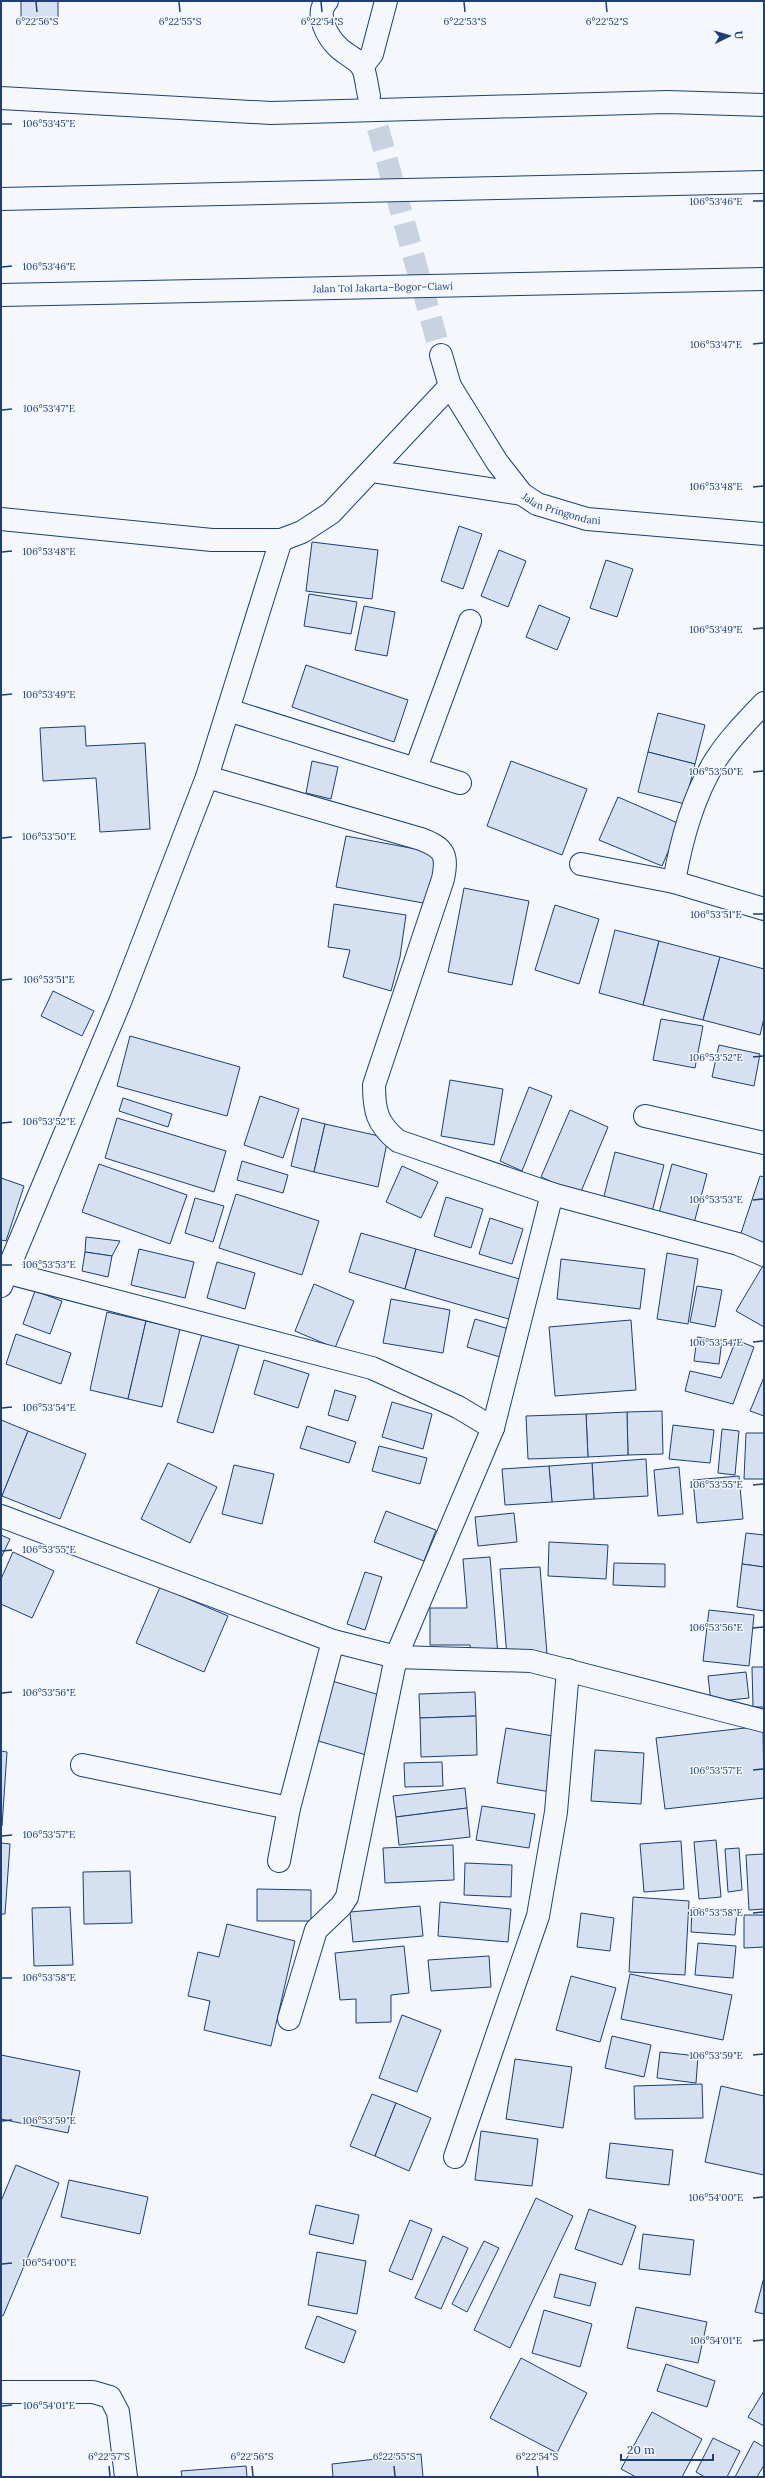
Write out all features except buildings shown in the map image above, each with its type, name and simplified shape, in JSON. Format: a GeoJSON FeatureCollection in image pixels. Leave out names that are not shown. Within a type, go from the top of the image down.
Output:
{"type":"FeatureCollection","features":[{"type":"Feature","properties":{"kind":"main road"},"geometry":{"type":"LineString","coordinates":[[327,1],[324,4],[321,16],[327,33],[338,47],[362,67],[369,96]]}},
{"type":"Feature","properties":{"kind":"main road"},"geometry":{"type":"LineString","coordinates":[[362,67],[372,54],[386,1]]}},
{"type":"Feature","properties":{"kind":"main road"},"geometry":{"type":"LineString","coordinates":[[1,98],[271,113],[667,102],[764,105]]}},
{"type":"Feature","properties":{"kind":"main road"},"geometry":{"type":"LineString","coordinates":[[1,198],[764,182]]}},
{"type":"Feature","properties":{"kind":"main road","name":"Jalan Tol Jakarta–Bogor–Ciawi"},"geometry":{"type":"LineString","coordinates":[[1,295],[764,279]]}},
{"type":"Feature","properties":{"kind":"main road","name":"Jalan Pringondani"},"geometry":{"type":"LineString","coordinates":[[441,355],[450,386],[497,462],[522,494],[537,504],[587,519],[764,534]]}},
{"type":"Feature","properties":{"kind":"main road"},"geometry":{"type":"LineString","coordinates":[[1,519],[212,540],[280,540],[302,532],[331,513],[450,386]]}},
{"type":"Feature","properties":{"kind":"main road"},"geometry":{"type":"LineString","coordinates":[[371,471],[522,494]]}},
{"type":"Feature","properties":{"kind":"main road"},"geometry":{"type":"LineString","coordinates":[[280,540],[207,777],[120,1002],[3,1277],[372,1368],[446,1402],[493,1428]]}},
{"type":"Feature","properties":{"kind":"main road"},"geometry":{"type":"LineString","coordinates":[[416,768],[470,621]]}},
{"type":"Feature","properties":{"kind":"main road"},"geometry":{"type":"LineString","coordinates":[[674,882],[682,845],[693,808],[715,761],[739,729],[764,703]]}},
{"type":"Feature","properties":{"kind":"main road"},"geometry":{"type":"LineString","coordinates":[[228,710],[460,783]]}},
{"type":"Feature","properties":{"kind":"main road"},"geometry":{"type":"LineString","coordinates":[[207,777],[421,839],[440,849],[445,858],[443,879],[374,1085],[374,1102],[377,1118],[386,1131],[398,1141],[552,1194],[738,1244],[764,1255]]}},
{"type":"Feature","properties":{"kind":"main road"},"geometry":{"type":"LineString","coordinates":[[581,864],[674,882],[764,909]]}},
{"type":"Feature","properties":{"kind":"main road"},"geometry":{"type":"LineString","coordinates":[[645,1116],[764,1144]]}},
{"type":"Feature","properties":{"kind":"main road"},"geometry":{"type":"LineString","coordinates":[[289,2019],[316,1930],[341,1906],[347,1897],[396,1657],[493,1428],[552,1194]]}},
{"type":"Feature","properties":{"kind":"main road"},"geometry":{"type":"LineString","coordinates":[[1,1516],[333,1641],[396,1657],[531,1661],[764,1721]]}},
{"type":"Feature","properties":{"kind":"main road"},"geometry":{"type":"LineString","coordinates":[[279,1860],[289,1808],[333,1641]]}},
{"type":"Feature","properties":{"kind":"main road"},"geometry":{"type":"LineString","coordinates":[[455,2157],[538,1916],[556,1812],[568,1670]]}},
{"type":"Feature","properties":{"kind":"main road"},"geometry":{"type":"LineString","coordinates":[[82,1765],[289,1808]]}},
{"type":"Feature","properties":{"kind":"main road"},"geometry":{"type":"LineString","coordinates":[[1,2392],[92,2392],[110,2397],[118,2412],[126,2477]]}},
{"type":"Feature","properties":{"kind":"tunnel"},"geometry":{"type":"LineString","coordinates":[[369,96],[441,355]]}}]}
